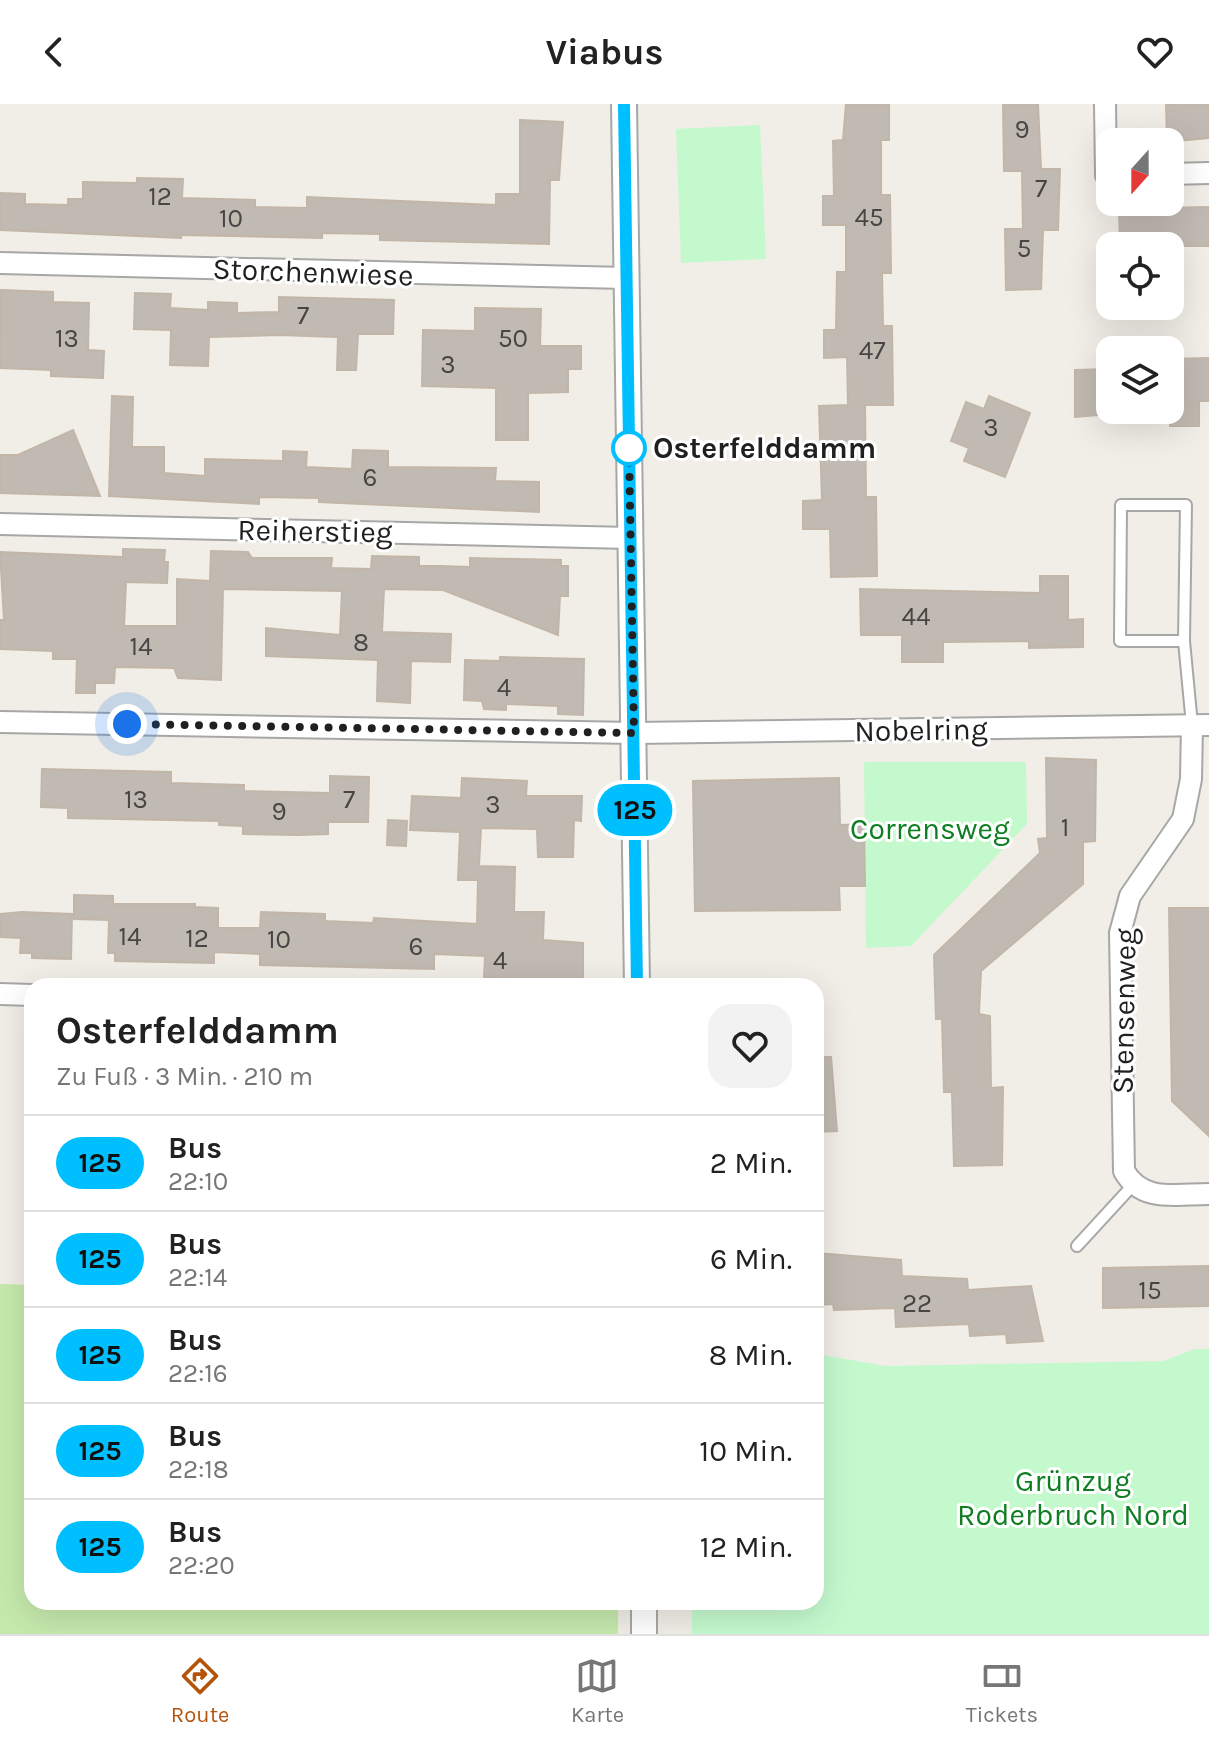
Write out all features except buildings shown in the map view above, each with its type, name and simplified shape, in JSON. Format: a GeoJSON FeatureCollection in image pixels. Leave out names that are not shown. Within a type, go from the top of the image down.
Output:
{"type":"FeatureCollection","features":[{"type":"Feature","properties":{"kind":"street"},"geometry":{"type":"LineString","coordinates":[[624,104],[637,978]]}},
{"type":"Feature","properties":{"kind":"street"},"geometry":{"type":"LineString","coordinates":[[1105,104],[1105,128]]}},
{"type":"Feature","properties":{"kind":"street"},"geometry":{"type":"LineString","coordinates":[[1184,174],[1209,173]]}},
{"type":"Feature","properties":{"kind":"street","name":"Storchenwiese"},"geometry":{"type":"LineString","coordinates":[[0,263],[626,278]]}},
{"type":"Feature","properties":{"kind":"street","name":"Reiherstieg"},"geometry":{"type":"LineString","coordinates":[[0,524],[630,538]]}},
{"type":"Feature","properties":{"kind":"street","name":"Nobelring"},"geometry":{"type":"LineString","coordinates":[[0,722],[634,733],[1200,725]]}},
{"type":"Feature","properties":{"kind":"street","name":"Stensenweg"},"geometry":{"type":"LineString","coordinates":[[1133,1185],[1124,1171],[1120,933],[1130,896],[1183,819],[1200,725]]}},
{"type":"Feature","properties":{"kind":"street"},"geometry":{"type":"LineString","coordinates":[[0,994],[24,995]]}},
{"type":"Feature","properties":{"kind":"street"},"geometry":{"type":"LineString","coordinates":[[1133,1185],[1149,1195],[1209,1194]]}},
{"type":"Feature","properties":{"kind":"street"},"geometry":{"type":"LineString","coordinates":[[644,1610],[644,1634]]}},
{"type":"Feature","properties":{"kind":"lane"},"geometry":{"type":"LineString","coordinates":[[1184,641],[1120,641],[1121,505],[1186,505],[1184,641],[1200,725]]}},
{"type":"Feature","properties":{"kind":"lane"},"geometry":{"type":"LineString","coordinates":[[1077,1246],[1133,1185]]}},
{"type":"Feature","properties":{"kind":"green space"},"geometry":{"type":"Polygon","coordinates":[[[760,125],[766,259],[681,263],[676,129],[760,125]]]}},
{"type":"Feature","properties":{"kind":"green space","name":"Corrensweg"},"geometry":{"type":"Polygon","coordinates":[[[864,762],[1026,762],[1027,824],[911,946],[866,948],[864,762]]]}},
{"type":"Feature","properties":{"kind":"green space"},"geometry":{"type":"Polygon","coordinates":[[[0,1284],[24,1285],[24,1610],[618,1610],[618,1634],[0,1634],[0,1284]]]}},
{"type":"Feature","properties":{"kind":"green space","name":"Grünzug Roderbruch Nord"},"geometry":{"type":"Polygon","coordinates":[[[1195,1349],[1209,1349],[1209,1634],[692,1634],[692,1610],[824,1610],[824,1355],[886,1366],[1163,1361],[1195,1349]]]}},
{"type":"Feature","properties":{"kind":"bus line","name":"125"},"geometry":{"type":"LineString","coordinates":[[624,104],[637,978]]}},
{"type":"Feature","properties":{"kind":"place","name":"Osterfelddamm"},"geometry":{"type":"Point","coordinates":[629,448]}},
{"type":"Feature","properties":{"kind":"route"},"geometry":{"type":"LineString","coordinates":[[127,724],[634,733],[629,448]]}}]}
